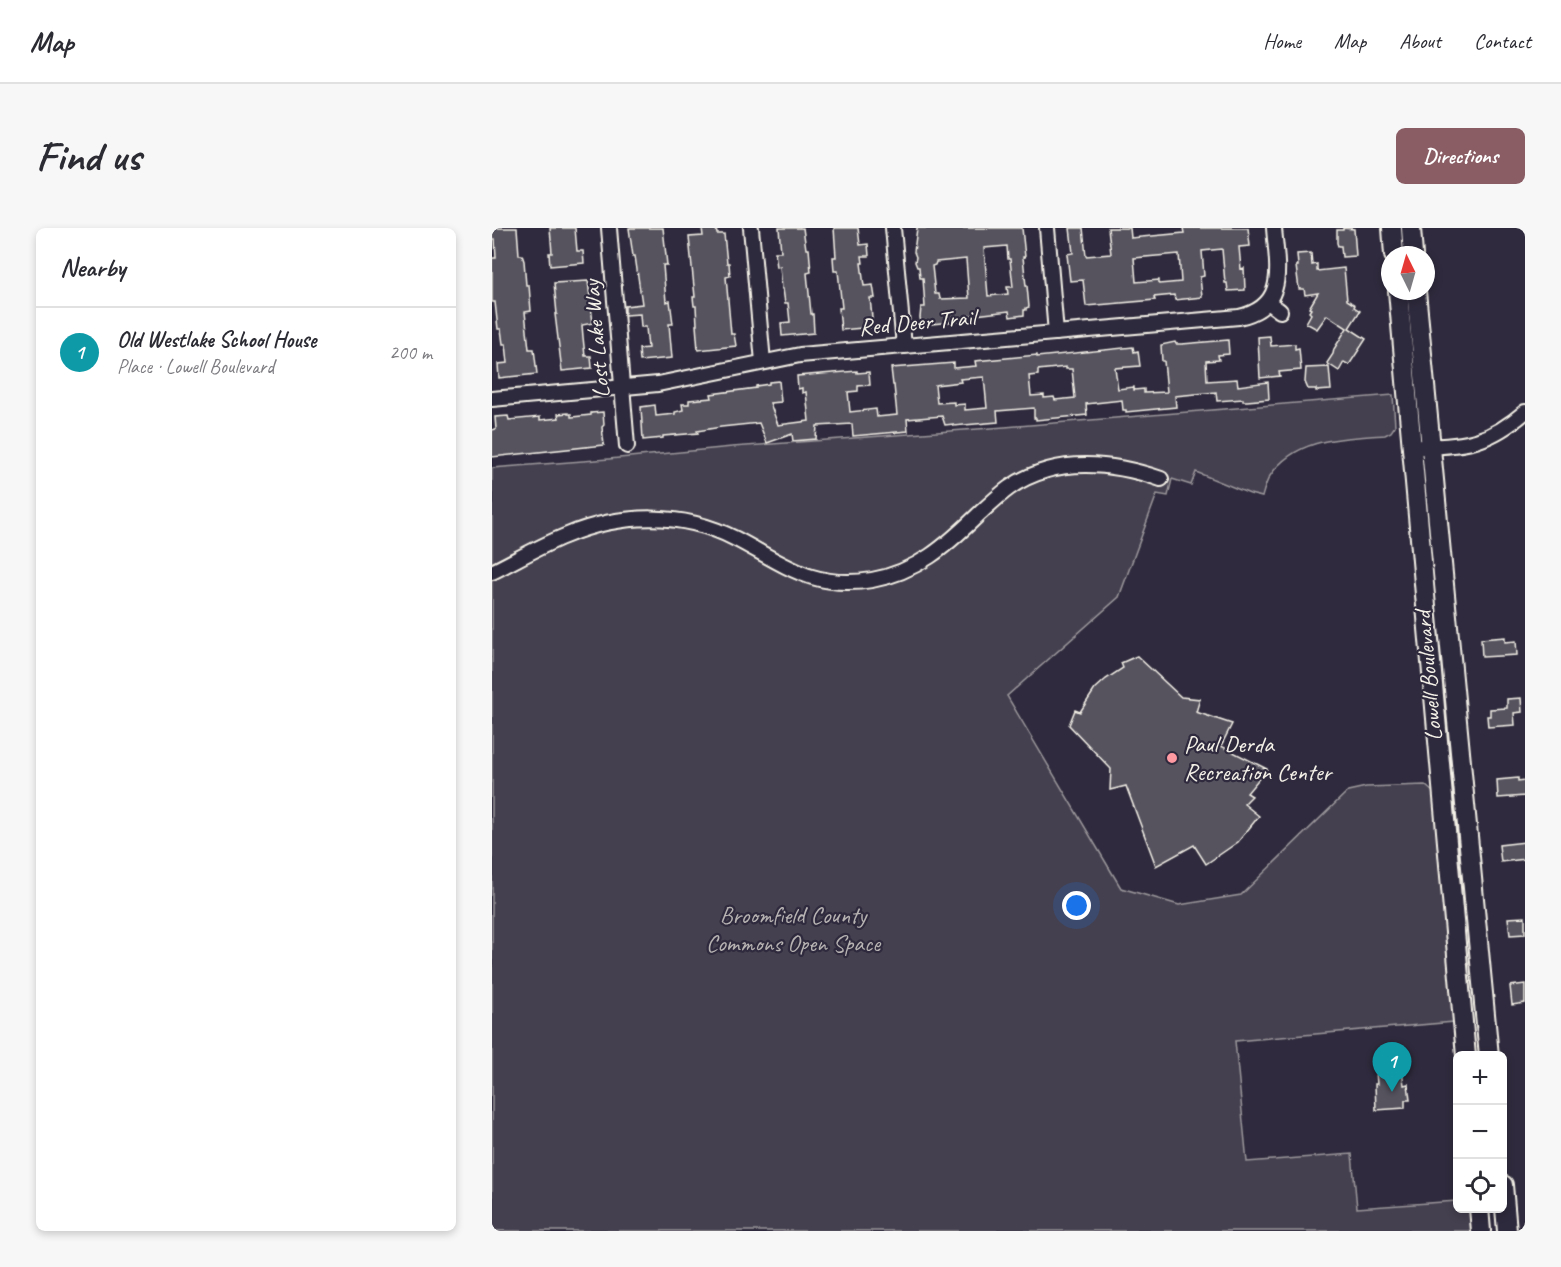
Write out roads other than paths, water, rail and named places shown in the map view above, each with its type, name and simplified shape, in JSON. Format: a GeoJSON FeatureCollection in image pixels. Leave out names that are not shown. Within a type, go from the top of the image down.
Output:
{"type":"FeatureCollection","features":[{"type":"Feature","properties":{"kind":"main road"},"geometry":{"type":"LineString","coordinates":[[1392,228],[1393,246]]}},
{"type":"Feature","properties":{"kind":"main road"},"geometry":{"type":"LineString","coordinates":[[1411,228],[1412,246]]}},
{"type":"Feature","properties":{"kind":"main road","name":"Lowell Boulevard"},"geometry":{"type":"LineString","coordinates":[[1399,300],[1421,447],[1470,865],[1489,1051]]}},
{"type":"Feature","properties":{"kind":"main road","name":"Lowell Boulevard"},"geometry":{"type":"LineString","coordinates":[[1416,300],[1421,447],[1441,776],[1466,1051]]}},
{"type":"Feature","properties":{"kind":"main road"},"geometry":{"type":"LineString","coordinates":[[1441,776],[1453,778],[1456,784],[1461,837],[1470,865]]}},
{"type":"Feature","properties":{"kind":"main road"},"geometry":{"type":"LineString","coordinates":[[1479,1213],[1480,1231]]}},
{"type":"Feature","properties":{"kind":"main road"},"geometry":{"type":"LineString","coordinates":[[1506,1213],[1508,1231]]}},
{"type":"Feature","properties":{"kind":"street","name":"Lost Lake Way"},"geometry":{"type":"LineString","coordinates":[[609,228],[627,446]]}},
{"type":"Feature","properties":{"kind":"street"},"geometry":{"type":"LineString","coordinates":[[751,228],[763,362]]}},
{"type":"Feature","properties":{"kind":"street"},"geometry":{"type":"LineString","coordinates":[[893,228],[904,346]]}},
{"type":"Feature","properties":{"kind":"street"},"geometry":{"type":"LineString","coordinates":[[1047,228],[1056,333]]}},
{"type":"Feature","properties":{"kind":"street"},"geometry":{"type":"LineString","coordinates":[[1274,228],[1277,282],[1268,302],[1280,311]]}},
{"type":"Feature","properties":{"kind":"street","name":"Red Deer Trail"},"geometry":{"type":"LineString","coordinates":[[492,399],[658,384],[800,355],[1239,317],[1261,309],[1268,302]]}},
{"type":"Feature","properties":{"kind":"street"},"geometry":{"type":"LineString","coordinates":[[1421,447],[1458,445],[1487,438],[1500,432],[1525,412]]}},
{"type":"Feature","properties":{"kind":"street"},"geometry":{"type":"LineString","coordinates":[[492,572],[582,529],[613,521],[645,518],[687,522],[719,531],[786,567],[812,577],[841,582],[869,580],[897,573],[927,558],[1008,489],[1044,471],[1078,465],[1102,465],[1161,479]]}},
{"type":"Feature","properties":{"kind":"place","name":"Paul Derda Recreation Center"},"geometry":{"type":"Point","coordinates":[1172,758]}},
{"type":"Feature","properties":{"kind":"place","name":"Old Westlake School House"},"geometry":{"type":"Point","coordinates":[1392,1092]}},
{"type":"Feature","properties":{"kind":"park label","name":"Broomfield County Commons Open Space"},"geometry":{"type":"Point","coordinates":[793,929]}}]}
